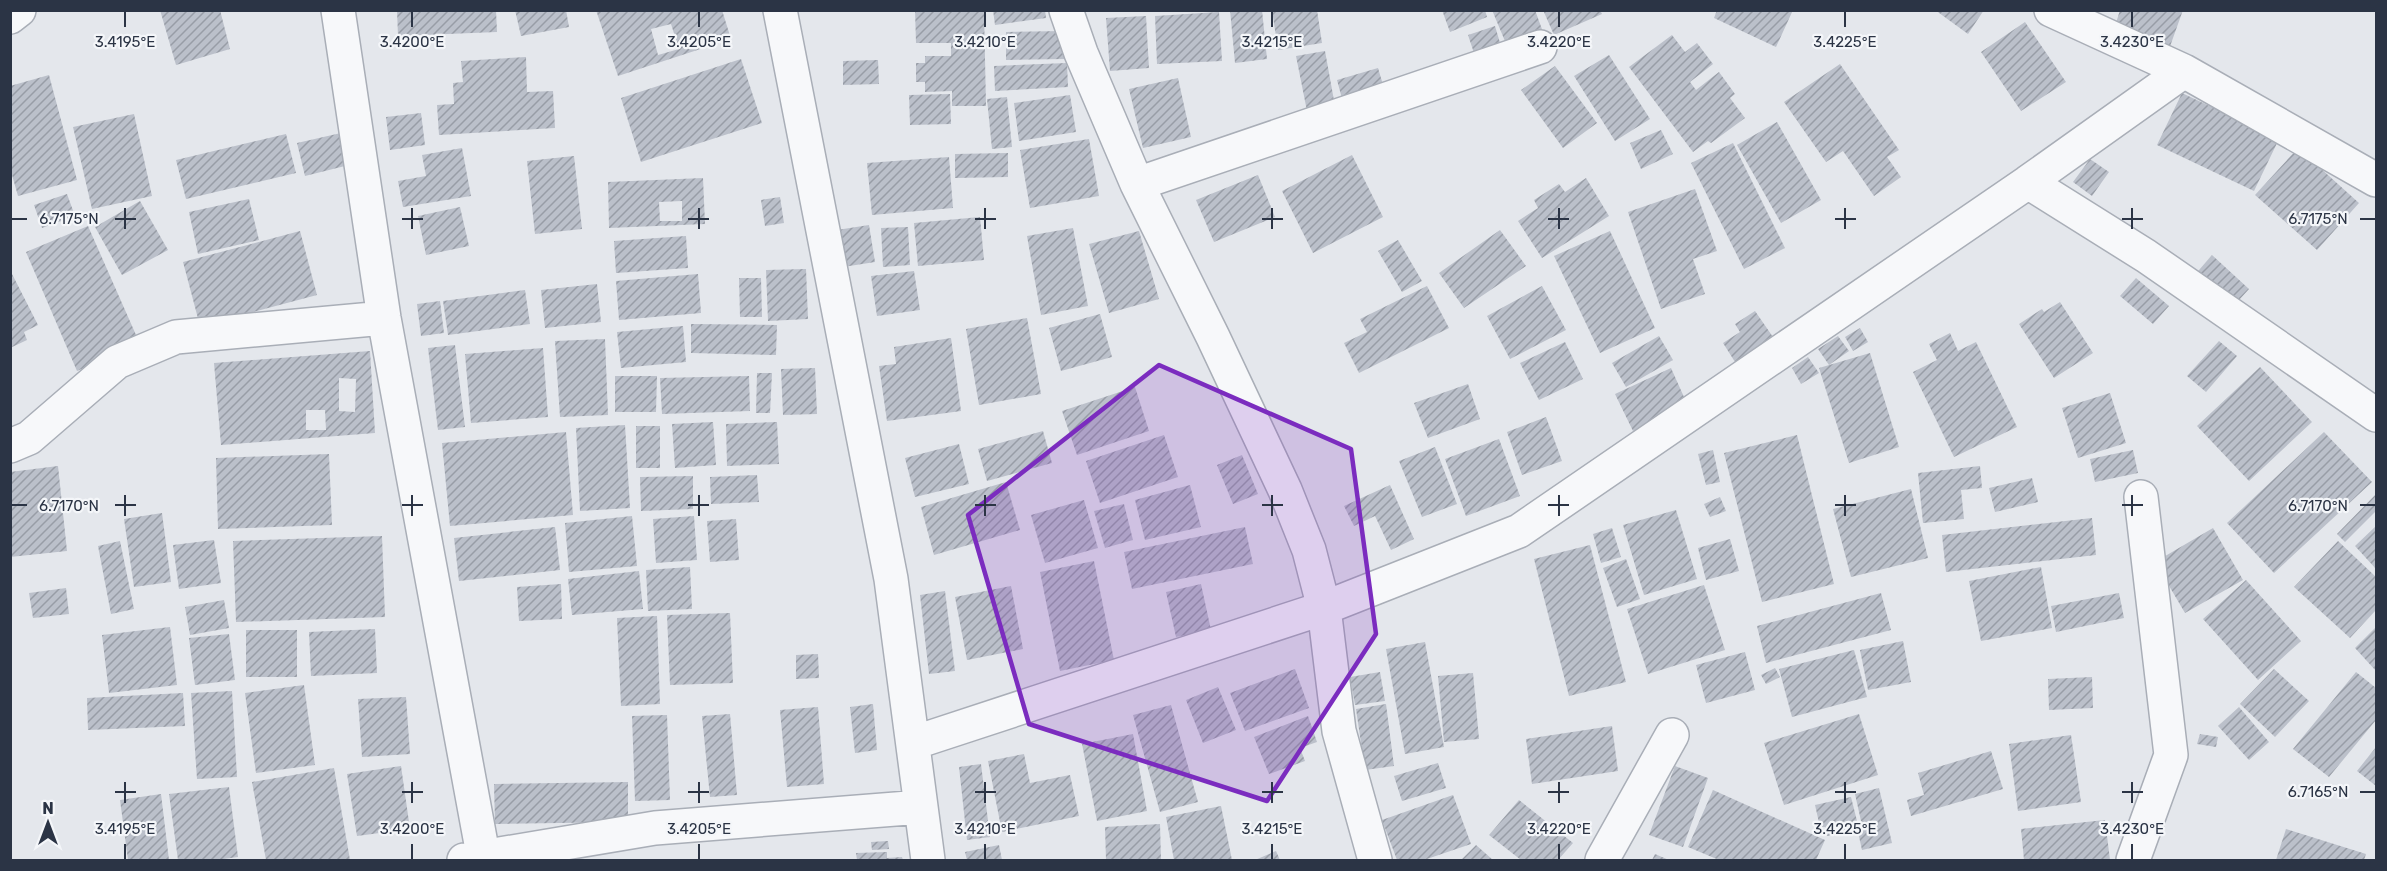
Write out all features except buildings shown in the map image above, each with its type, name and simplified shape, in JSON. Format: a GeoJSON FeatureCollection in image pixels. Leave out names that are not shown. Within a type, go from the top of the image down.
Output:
{"type":"FeatureCollection","features":[{"type":"Feature","properties":{"kind":"street"},"geometry":{"type":"LineString","coordinates":[[10,16],[19,10]]}},
{"type":"Feature","properties":{"kind":"street"},"geometry":{"type":"LineString","coordinates":[[338,10],[384,318],[477,859],[655,828],[921,807]]}},
{"type":"Feature","properties":{"kind":"street"},"geometry":{"type":"LineString","coordinates":[[780,10],[891,579],[928,861]]}},
{"type":"Feature","properties":{"kind":"street"},"geometry":{"type":"LineString","coordinates":[[1066,10],[1081,53],[1137,184],[1213,337],[1285,490],[1309,549],[1324,608],[1339,731],[1375,861]]}},
{"type":"Feature","properties":{"kind":"street"},"geometry":{"type":"LineString","coordinates":[[2050,10],[2184,71],[2376,180]]}},
{"type":"Feature","properties":{"kind":"street"},"geometry":{"type":"LineString","coordinates":[[1137,184],[1540,47]]}},
{"type":"Feature","properties":{"kind":"street"},"geometry":{"type":"LineString","coordinates":[[913,743],[1324,608],[1519,531],[2028,182],[2184,71]]}},
{"type":"Feature","properties":{"kind":"street"},"geometry":{"type":"LineString","coordinates":[[2028,182],[2146,256],[2376,415]]}},
{"type":"Feature","properties":{"kind":"street"},"geometry":{"type":"LineString","coordinates":[[10,446],[29,438],[117,362],[176,337],[384,318]]}},
{"type":"Feature","properties":{"kind":"street"},"geometry":{"type":"LineString","coordinates":[[2133,861],[2171,755],[2141,497]]}},
{"type":"Feature","properties":{"kind":"street"},"geometry":{"type":"LineString","coordinates":[[1602,861],[1672,735]]}},
{"type":"Feature","properties":{"kind":"highlighted area"},"geometry":{"type":"Polygon","coordinates":[[[1159,365],[1351,449],[1376,634],[1267,801],[1029,724],[968,515],[1159,365]]]}}]}
